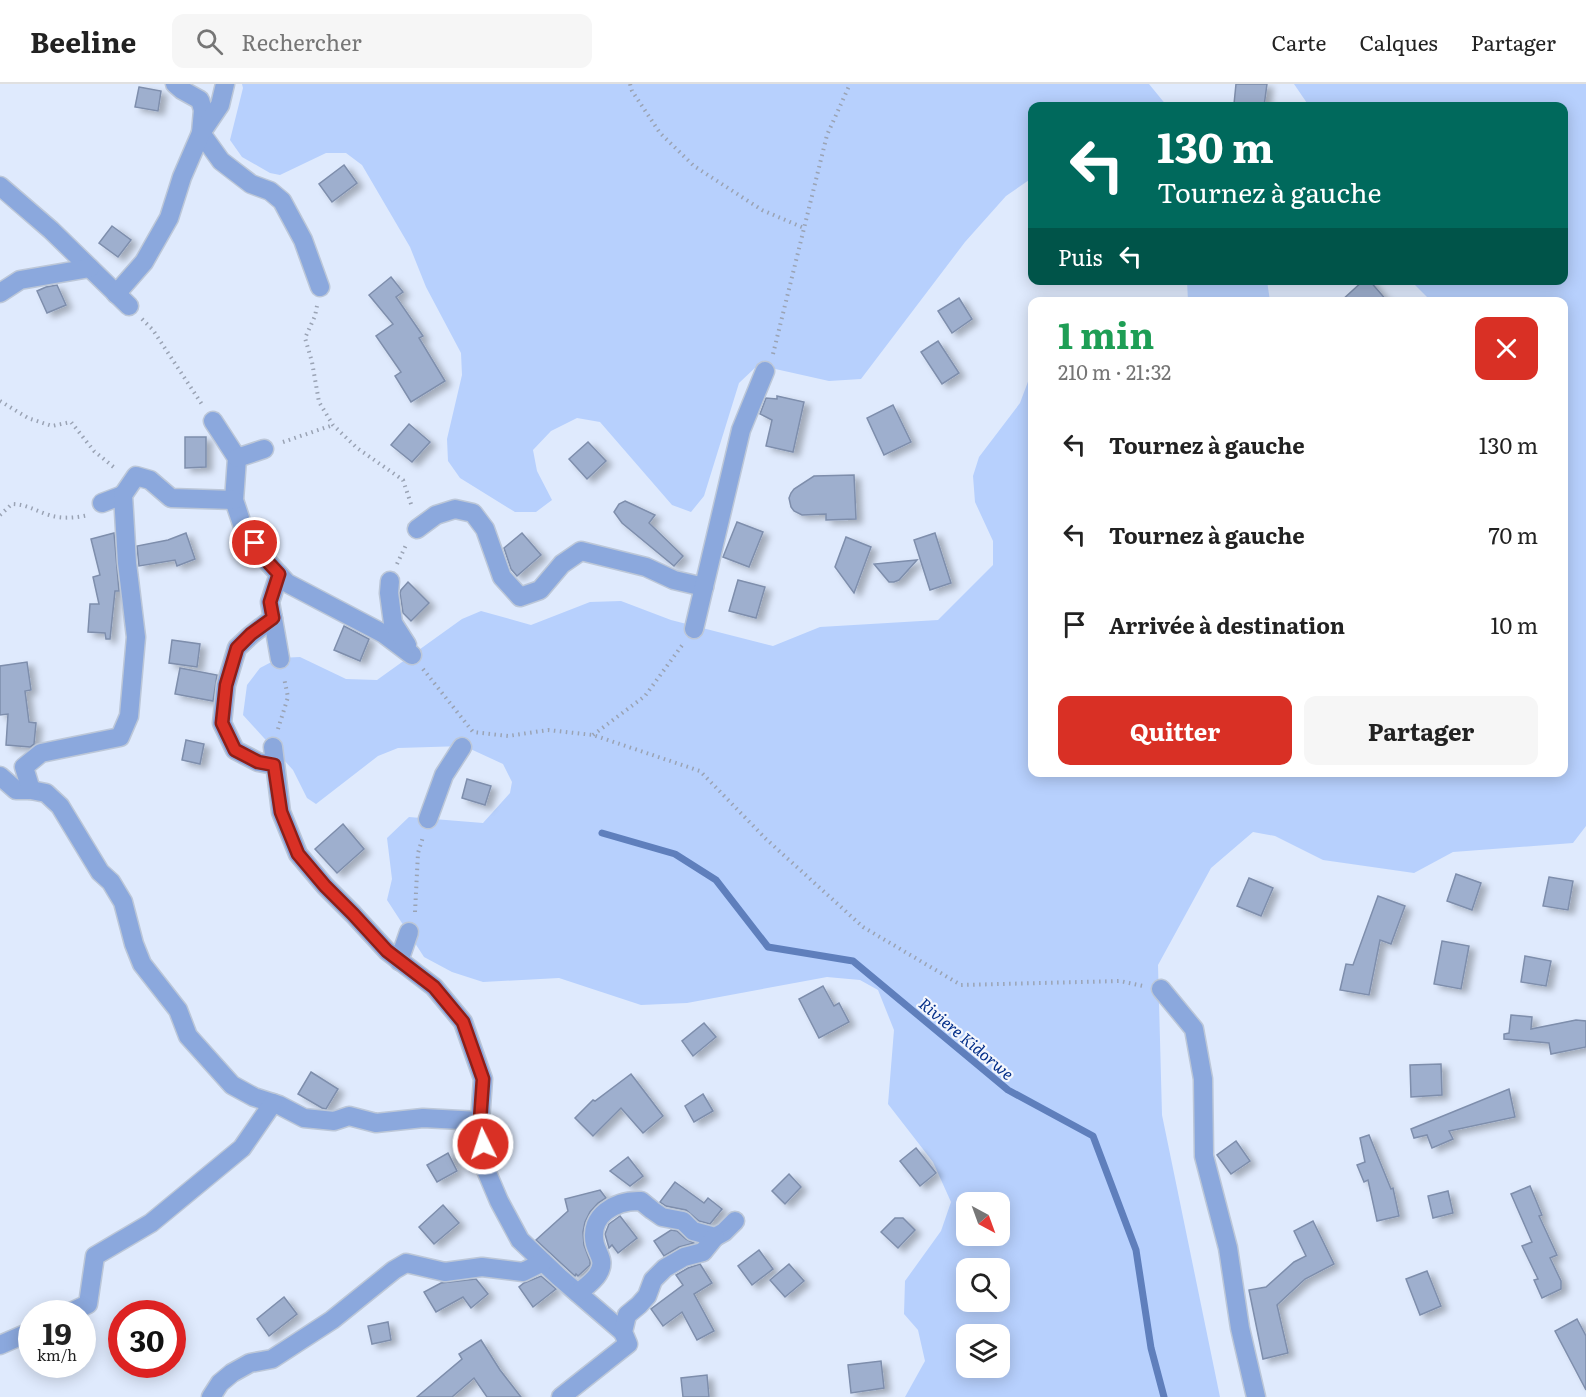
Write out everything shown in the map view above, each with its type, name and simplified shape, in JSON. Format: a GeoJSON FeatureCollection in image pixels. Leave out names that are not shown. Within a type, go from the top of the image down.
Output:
{"type":"FeatureCollection","features":[{"type":"Feature","properties":{"kind":"street"},"geometry":{"type":"LineString","coordinates":[[175,84],[200,100],[203,110],[201,133],[221,161],[251,184],[270,191],[282,201],[303,240],[320,287]]}},
{"type":"Feature","properties":{"kind":"street"},"geometry":{"type":"LineString","coordinates":[[0,186],[51,230],[123,300],[169,218],[182,177],[201,133],[220,105],[225,84]]}},
{"type":"Feature","properties":{"kind":"street"},"geometry":{"type":"LineString","coordinates":[[0,293],[20,279],[90,268]]}},
{"type":"Feature","properties":{"kind":"street"},"geometry":{"type":"LineString","coordinates":[[694,629],[741,430],[765,371]]}},
{"type":"Feature","properties":{"kind":"street"},"geometry":{"type":"LineString","coordinates":[[213,421],[237,458],[234,500],[243,527],[266,560],[287,583],[384,633],[412,655]]}},
{"type":"Feature","properties":{"kind":"street"},"geometry":{"type":"LineString","coordinates":[[237,458],[264,449]]}},
{"type":"Feature","properties":{"kind":"street"},"geometry":{"type":"LineString","coordinates":[[102,503],[123,495],[136,476],[150,480],[171,498],[234,500]]}},
{"type":"Feature","properties":{"kind":"street"},"geometry":{"type":"LineString","coordinates":[[31,790],[24,766],[41,753],[120,737],[129,716],[136,637],[127,563],[123,495]]}},
{"type":"Feature","properties":{"kind":"street"},"geometry":{"type":"LineString","coordinates":[[417,529],[436,515],[455,509],[472,513],[485,529],[502,577],[520,597],[540,590],[562,564],[581,551],[646,567],[674,580],[704,587]]}},
{"type":"Feature","properties":{"kind":"street"},"geometry":{"type":"LineString","coordinates":[[279,574],[270,602],[280,659]]}},
{"type":"Feature","properties":{"kind":"street"},"geometry":{"type":"LineString","coordinates":[[390,581],[389,593],[393,623],[412,655]]}},
{"type":"Feature","properties":{"kind":"street"},"geometry":{"type":"LineString","coordinates":[[273,618],[237,648],[226,685],[222,723],[235,750],[258,762],[274,756],[281,812],[298,854],[387,951],[434,987],[463,1022],[483,1079],[480,1121],[485,1168],[499,1201],[520,1240],[623,1332],[628,1344],[561,1397]]}},
{"type":"Feature","properties":{"kind":"street"},"geometry":{"type":"LineString","coordinates":[[428,819],[444,775],[462,747]]}},
{"type":"Feature","properties":{"kind":"street"},"geometry":{"type":"LineString","coordinates":[[0,776],[16,790],[46,793],[60,806],[100,872],[111,882],[123,902],[142,964],[178,1010],[188,1036],[232,1085],[304,1118],[334,1121],[350,1116],[376,1123],[423,1118],[480,1121]]}},
{"type":"Feature","properties":{"kind":"street"},"geometry":{"type":"LineString","coordinates":[[399,961],[409,932]]}},
{"type":"Feature","properties":{"kind":"street"},"geometry":{"type":"LineString","coordinates":[[1161,990],[1194,1029],[1203,1079],[1204,1156],[1228,1248],[1240,1328],[1256,1397]]}},
{"type":"Feature","properties":{"kind":"street"},"geometry":{"type":"LineString","coordinates":[[88,1300],[94,1256],[151,1223],[242,1148],[273,1103]]}},
{"type":"Feature","properties":{"kind":"street"},"geometry":{"type":"LineString","coordinates":[[578,1293],[599,1274],[602,1259],[595,1244],[595,1226],[607,1209],[631,1200],[641,1201],[662,1217],[683,1221],[693,1231],[715,1237]]}},
{"type":"Feature","properties":{"kind":"street"},"geometry":{"type":"LineString","coordinates":[[623,1332],[627,1315],[647,1296],[653,1280],[665,1268],[684,1257],[703,1252],[715,1237],[735,1221]]}},
{"type":"Feature","properties":{"kind":"street"},"geometry":{"type":"LineString","coordinates":[[210,1397],[220,1383],[232,1373],[250,1363],[272,1359],[332,1320],[406,1263],[445,1272],[482,1267],[524,1272],[543,1262]]}},
{"type":"Feature","properties":{"kind":"street"},"geometry":{"type":"LineString","coordinates":[[0,1345],[18,1337]]}},
{"type":"Feature","properties":{"kind":"path"},"geometry":{"type":"LineString","coordinates":[[630,84],[632,91],[660,133],[694,166],[762,210],[804,228]]}},
{"type":"Feature","properties":{"kind":"path"},"geometry":{"type":"LineString","coordinates":[[765,371],[775,348],[827,135],[850,84]]}},
{"type":"Feature","properties":{"kind":"path"},"geometry":{"type":"LineString","coordinates":[[320,287],[315,316],[305,338],[320,402],[333,425],[357,448],[403,480],[413,509],[417,529],[403,548],[390,581]]}},
{"type":"Feature","properties":{"kind":"path"},"geometry":{"type":"LineString","coordinates":[[123,300],[153,330],[213,421]]}},
{"type":"Feature","properties":{"kind":"path"},"geometry":{"type":"LineString","coordinates":[[0,401],[28,418],[52,426],[71,423],[94,451],[114,468],[136,476]]}},
{"type":"Feature","properties":{"kind":"path"},"geometry":{"type":"LineString","coordinates":[[264,449],[333,425]]}},
{"type":"Feature","properties":{"kind":"path"},"geometry":{"type":"LineString","coordinates":[[0,515],[12,504],[23,504],[52,516],[76,518],[88,515],[102,503]]}},
{"type":"Feature","properties":{"kind":"path"},"geometry":{"type":"LineString","coordinates":[[593,735],[645,696],[694,629]]}},
{"type":"Feature","properties":{"kind":"path"},"geometry":{"type":"LineString","coordinates":[[412,655],[473,732],[508,736],[548,730],[593,735],[700,771],[766,839],[863,927],[962,985],[1120,981],[1161,990]]}},
{"type":"Feature","properties":{"kind":"path"},"geometry":{"type":"LineString","coordinates":[[274,756],[288,697],[280,659]]}},
{"type":"Feature","properties":{"kind":"path"},"geometry":{"type":"LineString","coordinates":[[409,932],[415,914],[418,852],[428,819]]}},
{"type":"Feature","properties":{"kind":"shaded area"},"geometry":{"type":"Polygon","coordinates":[[[242,84],[1149,84],[1164,102],[1028,102],[1028,181],[1006,196],[965,242],[861,379],[829,381],[758,365],[739,383],[704,496],[691,512],[672,505],[600,422],[577,418],[551,431],[533,450],[537,471],[552,500],[536,512],[515,512],[460,478],[448,461],[447,439],[462,375],[461,353],[426,287],[410,247],[362,165],[346,153],[326,153],[280,175],[270,173],[242,157],[230,140],[243,88],[242,84]]]}},
{"type":"Feature","properties":{"kind":"shaded area"},"geometry":{"type":"Polygon","coordinates":[[[1294,84],[1586,84],[1586,826],[1573,843],[1453,852],[1414,873],[1323,860],[1275,836],[1253,832],[1211,868],[1158,965],[1162,1115],[1220,1397],[905,1397],[925,1361],[918,1330],[904,1314],[905,1281],[941,1231],[951,1202],[933,1162],[888,1104],[894,1030],[878,990],[860,980],[827,977],[687,1003],[641,1005],[559,978],[483,982],[452,972],[424,957],[387,900],[392,879],[387,838],[409,817],[483,823],[510,793],[512,782],[503,764],[464,746],[398,748],[378,756],[316,804],[307,798],[293,770],[243,715],[247,685],[260,668],[279,658],[300,657],[346,679],[377,680],[462,619],[481,611],[531,625],[590,602],[621,601],[671,620],[773,646],[820,627],[938,620],[993,565],[993,541],[975,502],[973,476],[979,457],[1020,403],[1028,382],[1028,777],[1568,777],[1568,297],[1427,297],[1415,285],[1568,285],[1568,102],[1306,102],[1294,84]]]}},
{"type":"Feature","properties":{"kind":"shaded area"},"geometry":{"type":"Polygon","coordinates":[[[1187,285],[1268,285],[1269,297],[1188,297],[1187,285]]]}},
{"type":"Feature","properties":{"kind":"building"},"geometry":{"type":"Polygon","coordinates":[[[1236,84],[1267,84],[1265,102],[1234,102],[1236,84]]]}},
{"type":"Feature","properties":{"kind":"building"},"geometry":{"type":"Polygon","coordinates":[[[139,87],[161,91],[158,111],[135,107],[139,87]]]}},
{"type":"Feature","properties":{"kind":"building"},"geometry":{"type":"Polygon","coordinates":[[[344,165],[357,183],[332,202],[319,184],[344,165]]]}},
{"type":"Feature","properties":{"kind":"building"},"geometry":{"type":"Polygon","coordinates":[[[112,226],[131,240],[118,257],[99,243],[112,226]]]}},
{"type":"Feature","properties":{"kind":"building"},"geometry":{"type":"Polygon","coordinates":[[[391,277],[403,292],[396,297],[423,336],[419,338],[445,381],[411,402],[395,376],[401,372],[376,336],[393,324],[369,295],[391,277]]]}},
{"type":"Feature","properties":{"kind":"building"},"geometry":{"type":"Polygon","coordinates":[[[57,285],[66,305],[47,313],[37,291],[57,285]]]}},
{"type":"Feature","properties":{"kind":"building"},"geometry":{"type":"Polygon","coordinates":[[[1359,285],[1373,285],[1384,297],[1345,297],[1359,285]]]}},
{"type":"Feature","properties":{"kind":"building"},"geometry":{"type":"Polygon","coordinates":[[[959,298],[972,319],[952,333],[938,311],[959,298]]]}},
{"type":"Feature","properties":{"kind":"building"},"geometry":{"type":"Polygon","coordinates":[[[938,341],[959,373],[942,384],[921,352],[938,341]]]}},
{"type":"Feature","properties":{"kind":"building"},"geometry":{"type":"Polygon","coordinates":[[[777,396],[804,402],[793,452],[766,446],[772,420],[760,414],[766,398],[777,399],[777,396]]]}},
{"type":"Feature","properties":{"kind":"building"},"geometry":{"type":"Polygon","coordinates":[[[893,405],[911,442],[884,455],[867,418],[893,405]]]}},
{"type":"Feature","properties":{"kind":"building"},"geometry":{"type":"Polygon","coordinates":[[[409,424],[430,442],[412,462],[391,445],[409,424]]]}},
{"type":"Feature","properties":{"kind":"building"},"geometry":{"type":"Polygon","coordinates":[[[185,437],[206,437],[206,467],[185,468],[185,437]]]}},
{"type":"Feature","properties":{"kind":"building"},"geometry":{"type":"Polygon","coordinates":[[[588,442],[606,461],[587,479],[569,459],[588,442]]]}},
{"type":"Feature","properties":{"kind":"building"},"geometry":{"type":"Polygon","coordinates":[[[854,475],[856,519],[826,520],[826,514],[802,515],[791,507],[789,498],[791,493],[814,476],[854,475]]]}},
{"type":"Feature","properties":{"kind":"building"},"geometry":{"type":"Polygon","coordinates":[[[625,501],[655,515],[649,523],[683,556],[674,566],[622,523],[614,512],[619,504],[625,501]]]}},
{"type":"Feature","properties":{"kind":"building"},"geometry":{"type":"Polygon","coordinates":[[[737,522],[763,532],[749,567],[723,557],[737,522]]]}},
{"type":"Feature","properties":{"kind":"building"},"geometry":{"type":"Polygon","coordinates":[[[114,533],[119,591],[115,591],[110,639],[106,639],[105,633],[88,632],[90,604],[99,604],[93,577],[100,575],[91,539],[114,533]]]}},
{"type":"Feature","properties":{"kind":"building"},"geometry":{"type":"Polygon","coordinates":[[[186,533],[195,559],[177,566],[175,560],[139,566],[137,546],[168,540],[186,533]]]}},
{"type":"Feature","properties":{"kind":"building"},"geometry":{"type":"Polygon","coordinates":[[[522,533],[541,555],[517,576],[511,569],[504,548],[522,533]]]}},
{"type":"Feature","properties":{"kind":"building"},"geometry":{"type":"Polygon","coordinates":[[[935,533],[951,583],[930,590],[914,540],[935,533]]]}},
{"type":"Feature","properties":{"kind":"building"},"geometry":{"type":"Polygon","coordinates":[[[846,537],[871,547],[854,593],[835,567],[846,537]]]}},
{"type":"Feature","properties":{"kind":"building"},"geometry":{"type":"Polygon","coordinates":[[[917,560],[899,580],[894,582],[889,582],[874,564],[917,560]]]}},
{"type":"Feature","properties":{"kind":"building"},"geometry":{"type":"Polygon","coordinates":[[[738,580],[765,587],[756,618],[729,611],[738,580]]]}},
{"type":"Feature","properties":{"kind":"building"},"geometry":{"type":"Polygon","coordinates":[[[408,582],[429,603],[411,621],[403,613],[400,593],[408,582]]]}},
{"type":"Feature","properties":{"kind":"building"},"geometry":{"type":"Polygon","coordinates":[[[344,626],[369,639],[360,661],[334,650],[344,626]]]}},
{"type":"Feature","properties":{"kind":"building"},"geometry":{"type":"Polygon","coordinates":[[[172,640],[200,644],[197,667],[169,663],[172,640]]]}},
{"type":"Feature","properties":{"kind":"building"},"geometry":{"type":"Polygon","coordinates":[[[27,662],[31,690],[25,691],[29,722],[36,723],[34,744],[30,747],[6,745],[8,714],[0,715],[0,666],[27,662]]]}},
{"type":"Feature","properties":{"kind":"building"},"geometry":{"type":"Polygon","coordinates":[[[180,668],[217,675],[213,701],[175,694],[180,668]]]}},
{"type":"Feature","properties":{"kind":"building"},"geometry":{"type":"Polygon","coordinates":[[[186,740],[204,744],[200,764],[182,760],[186,740]]]}},
{"type":"Feature","properties":{"kind":"building"},"geometry":{"type":"Polygon","coordinates":[[[467,779],[491,786],[485,805],[462,798],[467,779]]]}},
{"type":"Feature","properties":{"kind":"building"},"geometry":{"type":"Polygon","coordinates":[[[343,824],[364,849],[337,873],[315,849],[343,824]]]}},
{"type":"Feature","properties":{"kind":"building"},"geometry":{"type":"Polygon","coordinates":[[[1456,874],[1481,883],[1472,910],[1447,901],[1456,874]]]}},
{"type":"Feature","properties":{"kind":"building"},"geometry":{"type":"Polygon","coordinates":[[[1549,877],[1573,881],[1568,910],[1543,906],[1549,877]]]}},
{"type":"Feature","properties":{"kind":"building"},"geometry":{"type":"Polygon","coordinates":[[[1249,878],[1273,888],[1261,916],[1237,906],[1249,878]]]}},
{"type":"Feature","properties":{"kind":"building"},"geometry":{"type":"Polygon","coordinates":[[[1378,896],[1405,906],[1391,944],[1380,940],[1369,995],[1340,990],[1346,964],[1353,965],[1378,896]]]}},
{"type":"Feature","properties":{"kind":"building"},"geometry":{"type":"Polygon","coordinates":[[[1442,941],[1469,946],[1461,989],[1434,984],[1442,941]]]}},
{"type":"Feature","properties":{"kind":"building"},"geometry":{"type":"Polygon","coordinates":[[[1525,956],[1551,961],[1546,986],[1521,982],[1525,956]]]}},
{"type":"Feature","properties":{"kind":"building"},"geometry":{"type":"Polygon","coordinates":[[[823,986],[834,1006],[839,1003],[849,1022],[819,1038],[799,999],[823,986]]]}},
{"type":"Feature","properties":{"kind":"building"},"geometry":{"type":"Polygon","coordinates":[[[1511,1015],[1532,1017],[1531,1029],[1576,1020],[1586,1021],[1586,1047],[1551,1054],[1549,1043],[1504,1039],[1504,1034],[1509,1033],[1511,1015]]]}},
{"type":"Feature","properties":{"kind":"building"},"geometry":{"type":"Polygon","coordinates":[[[704,1023],[716,1037],[693,1056],[682,1041],[704,1023]]]}},
{"type":"Feature","properties":{"kind":"building"},"geometry":{"type":"Polygon","coordinates":[[[1441,1064],[1442,1095],[1411,1097],[1410,1065],[1441,1064]]]}},
{"type":"Feature","properties":{"kind":"building"},"geometry":{"type":"Polygon","coordinates":[[[311,1072],[338,1089],[326,1109],[298,1094],[311,1072]]]}},
{"type":"Feature","properties":{"kind":"building"},"geometry":{"type":"Polygon","coordinates":[[[631,1074],[663,1116],[643,1133],[621,1108],[593,1136],[575,1118],[593,1100],[595,1101],[631,1074]]]}},
{"type":"Feature","properties":{"kind":"building"},"geometry":{"type":"Polygon","coordinates":[[[1509,1089],[1515,1117],[1449,1131],[1453,1139],[1432,1148],[1427,1135],[1414,1138],[1411,1129],[1509,1089]]]}},
{"type":"Feature","properties":{"kind":"building"},"geometry":{"type":"Polygon","coordinates":[[[703,1094],[713,1111],[694,1122],[685,1106],[703,1094]]]}},
{"type":"Feature","properties":{"kind":"building"},"geometry":{"type":"Polygon","coordinates":[[[1369,1135],[1391,1189],[1393,1188],[1399,1216],[1377,1221],[1368,1180],[1364,1182],[1357,1165],[1365,1162],[1360,1138],[1369,1135]]]}},
{"type":"Feature","properties":{"kind":"building"},"geometry":{"type":"Polygon","coordinates":[[[1236,1141],[1250,1161],[1231,1174],[1217,1155],[1236,1141]]]}},
{"type":"Feature","properties":{"kind":"building"},"geometry":{"type":"Polygon","coordinates":[[[916,1148],[936,1173],[920,1186],[900,1161],[916,1148]]]}},
{"type":"Feature","properties":{"kind":"building"},"geometry":{"type":"Polygon","coordinates":[[[448,1153],[457,1171],[437,1182],[427,1165],[448,1153]]]}},
{"type":"Feature","properties":{"kind":"building"},"geometry":{"type":"Polygon","coordinates":[[[628,1157],[643,1176],[630,1186],[610,1171],[628,1157]]]}},
{"type":"Feature","properties":{"kind":"building"},"geometry":{"type":"Polygon","coordinates":[[[789,1174],[801,1187],[785,1204],[772,1191],[789,1174]]]}},
{"type":"Feature","properties":{"kind":"building"},"geometry":{"type":"Polygon","coordinates":[[[675,1182],[704,1203],[708,1198],[722,1209],[710,1224],[699,1221],[686,1210],[666,1206],[660,1202],[675,1182]]]}},
{"type":"Feature","properties":{"kind":"building"},"geometry":{"type":"Polygon","coordinates":[[[1530,1186],[1542,1215],[1539,1216],[1557,1255],[1550,1258],[1561,1281],[1561,1289],[1542,1298],[1534,1280],[1538,1279],[1522,1246],[1532,1242],[1511,1194],[1530,1186]]]}},
{"type":"Feature","properties":{"kind":"building"},"geometry":{"type":"Polygon","coordinates":[[[600,1190],[606,1198],[590,1212],[583,1232],[590,1265],[575,1276],[536,1240],[568,1211],[565,1199],[600,1190]]]}},
{"type":"Feature","properties":{"kind":"building"},"geometry":{"type":"Polygon","coordinates":[[[1448,1191],[1453,1213],[1433,1218],[1428,1196],[1448,1191]]]}},
{"type":"Feature","properties":{"kind":"building"},"geometry":{"type":"Polygon","coordinates":[[[443,1205],[459,1223],[434,1244],[419,1227],[443,1205]]]}},
{"type":"Feature","properties":{"kind":"building"},"geometry":{"type":"Polygon","coordinates":[[[620,1216],[637,1238],[618,1253],[612,1245],[609,1248],[605,1234],[609,1224],[620,1216]]]}},
{"type":"Feature","properties":{"kind":"building"},"geometry":{"type":"Polygon","coordinates":[[[895,1218],[903,1218],[915,1230],[898,1248],[881,1232],[895,1218]]]}},
{"type":"Feature","properties":{"kind":"building"},"geometry":{"type":"Polygon","coordinates":[[[1313,1221],[1334,1264],[1305,1279],[1277,1305],[1288,1353],[1263,1359],[1249,1290],[1266,1287],[1294,1262],[1306,1256],[1294,1231],[1313,1221]]]}},
{"type":"Feature","properties":{"kind":"building"},"geometry":{"type":"Polygon","coordinates":[[[671,1230],[677,1231],[694,1243],[679,1247],[664,1256],[654,1241],[671,1230]]]}},
{"type":"Feature","properties":{"kind":"building"},"geometry":{"type":"Polygon","coordinates":[[[759,1250],[773,1269],[752,1285],[738,1266],[759,1250]]]}},
{"type":"Feature","properties":{"kind":"building"},"geometry":{"type":"Polygon","coordinates":[[[700,1264],[712,1283],[694,1294],[714,1331],[697,1340],[682,1312],[663,1326],[651,1309],[683,1285],[676,1275],[700,1264]]]}},
{"type":"Feature","properties":{"kind":"building"},"geometry":{"type":"Polygon","coordinates":[[[789,1264],[804,1281],[785,1297],[770,1280],[789,1264]]]}},
{"type":"Feature","properties":{"kind":"building"},"geometry":{"type":"Polygon","coordinates":[[[1427,1271],[1441,1306],[1420,1315],[1406,1279],[1427,1271]]]}},
{"type":"Feature","properties":{"kind":"building"},"geometry":{"type":"Polygon","coordinates":[[[541,1276],[556,1289],[533,1307],[519,1287],[541,1276]]]}},
{"type":"Feature","properties":{"kind":"building"},"geometry":{"type":"Polygon","coordinates":[[[476,1279],[488,1294],[471,1308],[463,1297],[436,1312],[424,1292],[441,1283],[476,1279]]]}},
{"type":"Feature","properties":{"kind":"building"},"geometry":{"type":"Polygon","coordinates":[[[284,1297],[297,1314],[269,1336],[257,1319],[284,1297]]]}},
{"type":"Feature","properties":{"kind":"building"},"geometry":{"type":"Polygon","coordinates":[[[1577,1319],[1586,1336],[1586,1390],[1555,1331],[1577,1319]]]}},
{"type":"Feature","properties":{"kind":"building"},"geometry":{"type":"Polygon","coordinates":[[[388,1322],[391,1340],[372,1344],[368,1326],[388,1322]]]}},
{"type":"Feature","properties":{"kind":"building"},"geometry":{"type":"Polygon","coordinates":[[[481,1340],[521,1397],[487,1397],[474,1378],[452,1397],[417,1397],[462,1359],[459,1354],[481,1340]]]}},
{"type":"Feature","properties":{"kind":"building"},"geometry":{"type":"Polygon","coordinates":[[[881,1361],[884,1388],[851,1393],[848,1365],[881,1361]]]}},
{"type":"Feature","properties":{"kind":"building"},"geometry":{"type":"Polygon","coordinates":[[[707,1375],[709,1397],[683,1397],[681,1378],[707,1375]]]}},
{"type":"Feature","properties":{"kind":"waterway","name":"Riviere Kidorwe"},"geometry":{"type":"LineString","coordinates":[[602,833],[675,854],[716,880],[768,947],[853,961],[1008,1090],[1093,1136],[1136,1250],[1151,1348],[1164,1397]]}},
{"type":"Feature","properties":{"kind":"route"},"geometry":{"type":"LineString","coordinates":[[255,543],[279,574],[270,602],[273,618],[237,648],[226,685],[222,723],[235,750],[258,762],[274,765],[281,812],[298,854],[387,951],[434,987],[463,1022],[483,1079],[480,1121],[483,1144]]}}]}
